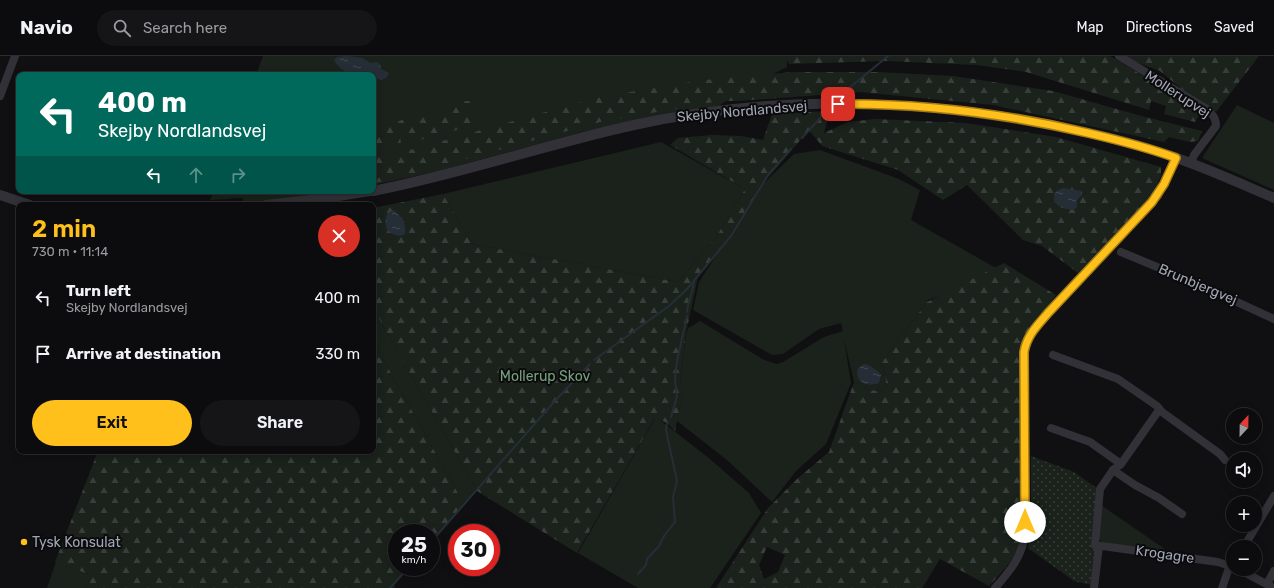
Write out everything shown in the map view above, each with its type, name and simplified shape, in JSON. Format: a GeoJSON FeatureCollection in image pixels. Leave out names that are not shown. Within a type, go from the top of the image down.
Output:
{"type":"FeatureCollection","features":[{"type":"Feature","properties":{"kind":"street"},"geometry":{"type":"LineString","coordinates":[[0,96],[15,56]]}},
{"type":"Feature","properties":{"kind":"street","name":"Mollerupvej"},"geometry":{"type":"LineString","coordinates":[[1119,56],[1207,109],[1213,115],[1216,120],[1216,126],[1194,155],[1191,163]]}},
{"type":"Feature","properties":{"kind":"street","name":"Skejby Nordlandsvej"},"geometry":{"type":"LineString","coordinates":[[376,189],[425,179],[556,144],[676,117],[728,110],[792,105],[869,104],[941,108],[1011,117],[1114,139],[1191,163],[1274,198]]}},
{"type":"Feature","properties":{"kind":"street"},"geometry":{"type":"LineString","coordinates":[[995,588],[1021,553],[1025,534],[1024,352],[1027,340],[1034,328],[1150,205],[1164,184],[1176,158]]}},
{"type":"Feature","properties":{"kind":"street"},"geometry":{"type":"LineString","coordinates":[[292,202],[351,194]]}},
{"type":"Feature","properties":{"kind":"street"},"geometry":{"type":"LineString","coordinates":[[0,195],[21,202]]}},
{"type":"Feature","properties":{"kind":"street"},"geometry":{"type":"LineString","coordinates":[[0,202],[16,204]]}},
{"type":"Feature","properties":{"kind":"street","name":"Brunbjergvej"},"geometry":{"type":"LineString","coordinates":[[1121,252],[1198,284],[1274,319]]}},
{"type":"Feature","properties":{"kind":"street"},"geometry":{"type":"LineString","coordinates":[[1053,355],[1118,379],[1157,406],[1159,410],[1220,454],[1225,460]]}},
{"type":"Feature","properties":{"kind":"street"},"geometry":{"type":"LineString","coordinates":[[1094,588],[1099,546],[1095,545],[1100,489],[1113,470],[1121,464],[1159,410]]}},
{"type":"Feature","properties":{"kind":"street"},"geometry":{"type":"LineString","coordinates":[[1051,428],[1090,442],[1121,464]]}},
{"type":"Feature","properties":{"kind":"street"},"geometry":{"type":"LineString","coordinates":[[1113,470],[1182,514]]}},
{"type":"Feature","properties":{"kind":"street"},"geometry":{"type":"LineString","coordinates":[[1248,540],[1274,496]]}},
{"type":"Feature","properties":{"kind":"street","name":"Krogagre"},"geometry":{"type":"LineString","coordinates":[[1099,546],[1211,560],[1226,564]]}},
{"type":"Feature","properties":{"kind":"street"},"geometry":{"type":"LineString","coordinates":[[1251,576],[1270,586],[1274,571]]}},
{"type":"Feature","properties":{"kind":"street","name":"Krogagre"},"geometry":{"type":"LineString","coordinates":[[1222,588],[1227,576]]}},
{"type":"Feature","properties":{"kind":"green space"},"geometry":{"type":"Polygon","coordinates":[[[263,56],[787,56],[787,67],[741,90],[719,106],[582,132],[435,172],[376,184],[376,72],[257,72],[263,56]]]}},
{"type":"Feature","properties":{"kind":"green space"},"geometry":{"type":"Polygon","coordinates":[[[785,56],[1110,56],[1201,110],[1201,112],[1195,122],[1164,114],[1166,106],[1151,101],[1149,110],[1026,72],[977,65],[885,61],[789,64],[785,56]]]}},
{"type":"Feature","properties":{"kind":"green space"},"geometry":{"type":"Polygon","coordinates":[[[1125,56],[1259,56],[1216,112],[1205,103],[1183,90],[1160,71],[1133,61],[1125,56]]]}},
{"type":"Feature","properties":{"kind":"green space"},"geometry":{"type":"Polygon","coordinates":[[[794,72],[877,72],[953,76],[1053,91],[1145,117],[1202,131],[1198,141],[1190,142],[1169,137],[1164,142],[993,105],[860,92],[738,101],[719,101],[600,122],[376,183],[376,156],[403,152],[599,97],[704,80],[794,72]]]}},
{"type":"Feature","properties":{"kind":"green space"},"geometry":{"type":"Polygon","coordinates":[[[470,101],[475,113],[482,117],[482,123],[413,142],[410,134],[400,136],[401,144],[376,148],[376,128],[385,127],[411,116],[437,113],[470,101]]]}},
{"type":"Feature","properties":{"kind":"green space"},"geometry":{"type":"Polygon","coordinates":[[[1237,105],[1274,123],[1274,190],[1202,158],[1237,105]]]}},
{"type":"Feature","properties":{"kind":"green space","name":"Mollerup Skov"},"geometry":{"type":"Polygon","coordinates":[[[830,111],[824,133],[848,122],[875,119],[966,123],[1056,137],[1161,167],[1161,176],[1152,195],[1078,273],[1042,246],[1023,240],[967,185],[943,200],[898,170],[822,146],[809,130],[761,186],[723,246],[698,277],[686,333],[680,381],[683,391],[675,431],[667,423],[655,418],[577,553],[477,491],[376,313],[376,207],[443,194],[472,244],[678,282],[716,237],[745,189],[670,145],[678,138],[712,135],[741,136],[763,140],[772,114],[830,111]]]}},
{"type":"Feature","properties":{"kind":"green space"},"geometry":{"type":"Polygon","coordinates":[[[661,142],[745,189],[716,237],[678,282],[472,244],[443,194],[661,142]]]}},
{"type":"Feature","properties":{"kind":"green space"},"geometry":{"type":"Polygon","coordinates":[[[820,150],[899,179],[920,190],[911,220],[996,268],[928,300],[882,363],[886,381],[885,389],[877,391],[865,388],[854,382],[844,339],[851,383],[826,444],[796,471],[772,502],[727,460],[677,421],[683,391],[680,382],[686,335],[688,328],[700,321],[764,360],[777,364],[783,362],[824,337],[843,331],[841,323],[819,329],[783,354],[772,355],[693,310],[699,282],[761,186],[794,154],[820,150]]]}},
{"type":"Feature","properties":{"kind":"green space"},"geometry":{"type":"Polygon","coordinates":[[[213,194],[318,194],[252,202],[243,202],[243,198],[210,200],[213,194]]]}},
{"type":"Feature","properties":{"kind":"green space"},"geometry":{"type":"Polygon","coordinates":[[[264,194],[294,194],[273,197],[263,196],[264,194]]]}},
{"type":"Feature","properties":{"kind":"green space"},"geometry":{"type":"Polygon","coordinates":[[[1004,263],[1056,295],[1024,338],[1021,535],[1017,551],[1010,563],[989,586],[940,559],[922,588],[716,588],[768,508],[798,478],[829,452],[854,382],[865,388],[877,391],[885,389],[886,381],[882,363],[927,302],[1004,263]],[[767,547],[759,565],[764,579],[778,572],[785,555],[767,547]]]}},
{"type":"Feature","properties":{"kind":"green space"},"geometry":{"type":"Polygon","coordinates":[[[376,313],[477,491],[464,504],[376,346],[376,313]]]}},
{"type":"Feature","properties":{"kind":"green space"},"geometry":{"type":"Polygon","coordinates":[[[376,346],[464,504],[440,532],[440,524],[388,524],[388,576],[402,576],[394,585],[395,588],[86,588],[91,575],[55,562],[97,454],[376,454],[376,346]]]}},
{"type":"Feature","properties":{"kind":"green space"},"geometry":{"type":"Polygon","coordinates":[[[656,417],[710,459],[749,493],[761,513],[710,588],[638,588],[578,553],[656,417]]]}},
{"type":"Feature","properties":{"kind":"green space"},"geometry":{"type":"Polygon","coordinates":[[[1031,456],[1074,472],[1098,489],[1092,548],[1097,548],[1091,585],[1074,581],[1028,548],[1031,535],[1031,456]]]}},
{"type":"Feature","properties":{"kind":"green space"},"geometry":{"type":"Polygon","coordinates":[[[1101,505],[1169,552],[1103,543],[1097,537],[1101,505]]]}},
{"type":"Feature","properties":{"kind":"green space"},"geometry":{"type":"Polygon","coordinates":[[[56,562],[91,575],[86,588],[47,588],[56,562]]]}},
{"type":"Feature","properties":{"kind":"water"},"geometry":{"type":"Polygon","coordinates":[[[347,56],[362,58],[371,63],[376,62],[380,64],[381,69],[389,73],[386,78],[381,80],[376,78],[376,72],[348,72],[341,69],[337,65],[334,60],[337,57],[347,56]]]}},
{"type":"Feature","properties":{"kind":"water"},"geometry":{"type":"Polygon","coordinates":[[[1063,188],[1082,191],[1082,195],[1077,200],[1077,207],[1073,210],[1062,208],[1054,202],[1054,194],[1063,188]]]}},
{"type":"Feature","properties":{"kind":"water"},"geometry":{"type":"Polygon","coordinates":[[[393,210],[399,214],[404,223],[405,234],[400,236],[387,230],[387,216],[390,211],[393,210]]]}},
{"type":"Feature","properties":{"kind":"water"},"geometry":{"type":"Polygon","coordinates":[[[864,364],[874,368],[881,375],[879,383],[866,384],[860,380],[857,373],[858,368],[864,364]]]}},
{"type":"Feature","properties":{"kind":"waterway"},"geometry":{"type":"LineString","coordinates":[[848,89],[888,56]]}},
{"type":"Feature","properties":{"kind":"waterway"},"geometry":{"type":"LineString","coordinates":[[802,138],[821,117],[821,112]]}},
{"type":"Feature","properties":{"kind":"waterway"},"geometry":{"type":"LineString","coordinates":[[594,360],[669,306],[688,288],[731,236],[768,175],[791,149]]}},
{"type":"Feature","properties":{"kind":"waterway"},"geometry":{"type":"LineString","coordinates":[[687,312],[694,281]]}},
{"type":"Feature","properties":{"kind":"waterway"},"geometry":{"type":"LineString","coordinates":[[671,417],[677,396],[675,379],[677,361],[687,316]]}},
{"type":"Feature","properties":{"kind":"waterway"},"geometry":{"type":"LineString","coordinates":[[440,532],[554,402],[590,364]]}},
{"type":"Feature","properties":{"kind":"waterway"},"geometry":{"type":"LineString","coordinates":[[638,574],[646,565],[647,559],[659,546],[664,536],[675,522],[673,497],[677,481],[666,430],[667,423]]}},
{"type":"Feature","properties":{"kind":"waterway"},"geometry":{"type":"LineString","coordinates":[[390,588],[401,576]]}},
{"type":"Feature","properties":{"kind":"place","name":"Tysk Konsulat"},"geometry":{"type":"Point","coordinates":[24,542]}},
{"type":"Feature","properties":{"kind":"route"},"geometry":{"type":"LineString","coordinates":[[838,104],[869,104],[941,108],[1011,117],[1114,139],[1148,148],[1176,158],[1158,196],[1034,328],[1027,340],[1024,352],[1025,522]]}}]}
